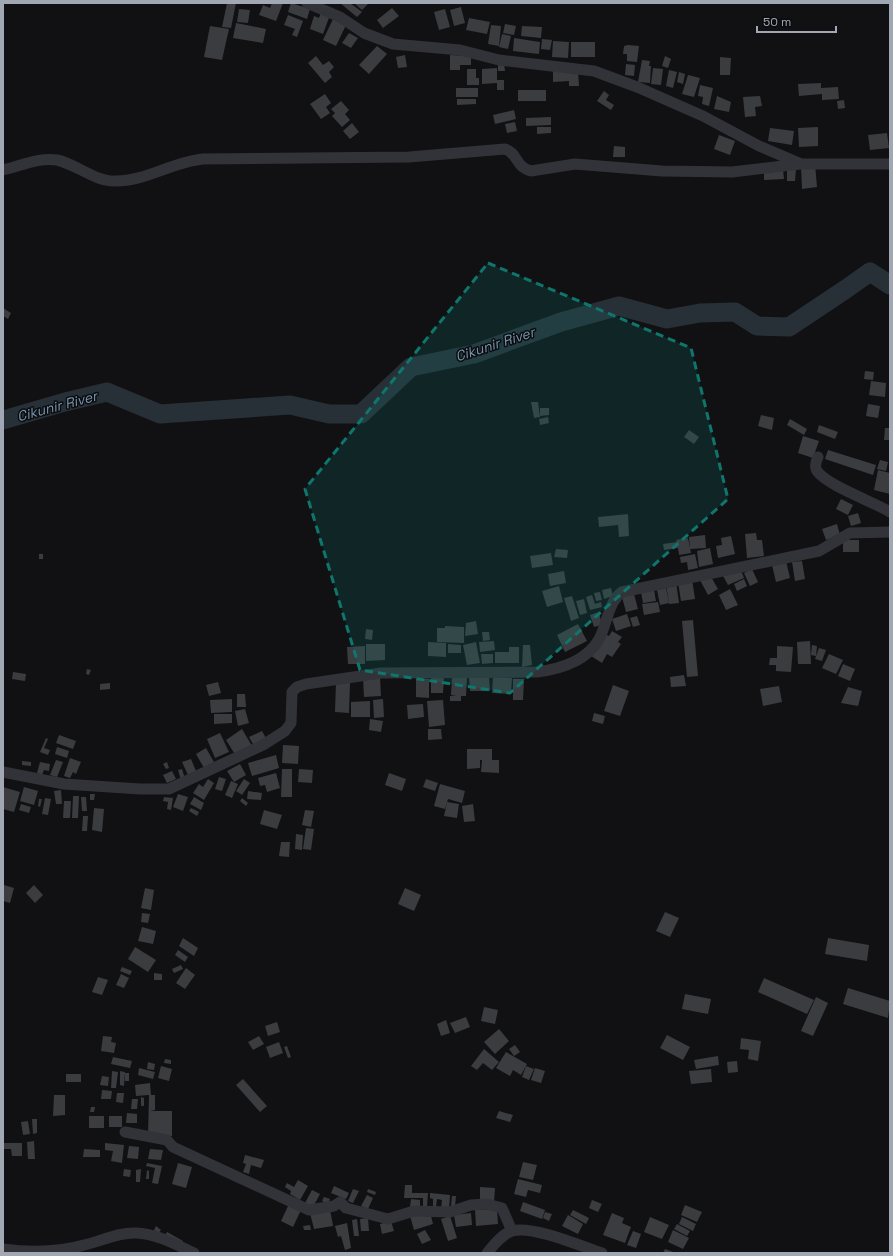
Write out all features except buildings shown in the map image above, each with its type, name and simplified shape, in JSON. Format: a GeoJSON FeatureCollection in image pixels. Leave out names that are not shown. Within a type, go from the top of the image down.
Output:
{"type":"FeatureCollection","features":[{"type":"Feature","properties":{"kind":"street"},"geometry":{"type":"LineString","coordinates":[[307,3],[340,17],[364,33],[393,44],[460,50],[499,60],[594,71],[637,87],[703,116],[759,146],[800,164]]}},
{"type":"Feature","properties":{"kind":"street"},"geometry":{"type":"LineString","coordinates":[[3,170],[37,160],[47,159],[66,163],[104,180],[120,181],[203,159],[409,157],[505,148],[509,150],[524,170],[531,171],[575,164],[662,171],[732,172],[800,164],[890,164]]}},
{"type":"Feature","properties":{"kind":"street"},"geometry":{"type":"LineString","coordinates":[[818,456],[815,463],[817,471],[829,481],[890,512]]}},
{"type":"Feature","properties":{"kind":"street"},"geometry":{"type":"LineString","coordinates":[[3,772],[64,784],[140,789],[169,789],[263,745],[285,731],[291,723],[292,692],[297,687],[306,684],[381,673],[537,672],[549,670],[573,662],[592,649],[599,640],[614,600],[622,592],[819,552],[850,533],[890,532]]}},
{"type":"Feature","properties":{"kind":"street"},"geometry":{"type":"LineString","coordinates":[[125,1132],[167,1140],[173,1147],[309,1210],[334,1206],[340,1202],[346,1208],[388,1219],[414,1211],[450,1212],[471,1205],[487,1204],[502,1208],[512,1231]]}},
{"type":"Feature","properties":{"kind":"street"},"geometry":{"type":"LineString","coordinates":[[487,1253],[501,1238],[512,1231],[537,1232],[602,1253]]}},
{"type":"Feature","properties":{"kind":"street"},"geometry":{"type":"LineString","coordinates":[[3,1249],[20,1251],[52,1251],[88,1244],[113,1236],[135,1232],[152,1235],[194,1253]]}},
{"type":"Feature","properties":{"kind":"highlighted area"},"geometry":{"type":"Polygon","coordinates":[[[488,263],[691,348],[728,499],[510,693],[360,670],[305,489],[488,263]]]}},
{"type":"Feature","properties":{"kind":"waterway","name":"Cikunir River"},"geometry":{"type":"LineString","coordinates":[[3,420],[65,402],[107,392],[160,414],[290,405],[329,414],[361,414],[411,367],[474,354],[561,322],[619,306],[667,319],[700,313],[735,312],[757,326],[789,327],[870,272],[890,285]]}}]}
